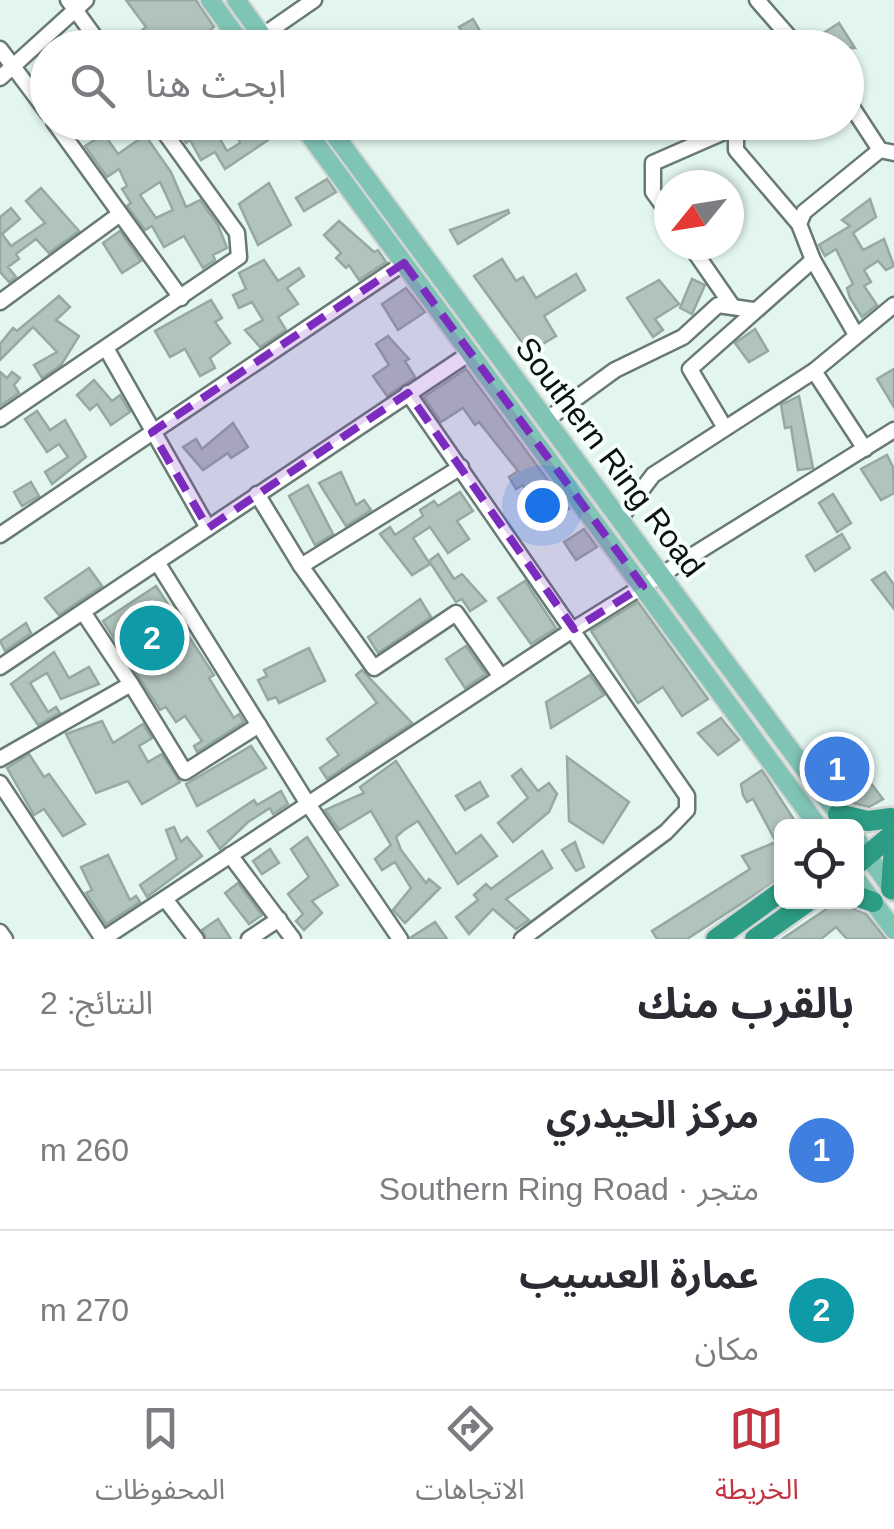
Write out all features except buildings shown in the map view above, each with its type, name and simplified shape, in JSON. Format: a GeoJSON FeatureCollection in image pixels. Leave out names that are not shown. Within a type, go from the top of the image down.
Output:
{"type":"FeatureCollection","features":[{"type":"Feature","properties":{"kind":"highway"},"geometry":{"type":"LineString","coordinates":[[864,821],[893,823]]}},
{"type":"Feature","properties":{"kind":"highway"},"geometry":{"type":"LineString","coordinates":[[864,847],[893,823]]}},
{"type":"Feature","properties":{"kind":"highway"},"geometry":{"type":"LineString","coordinates":[[893,890],[894,846]]}},
{"type":"Feature","properties":{"kind":"highway"},"geometry":{"type":"LineString","coordinates":[[716,939],[774,897]]}},
{"type":"Feature","properties":{"kind":"highway"},"geometry":{"type":"LineString","coordinates":[[756,939],[797,909]]}},
{"type":"Feature","properties":{"kind":"main road"},"geometry":{"type":"LineString","coordinates":[[210,0],[232,30]]}},
{"type":"Feature","properties":{"kind":"main road"},"geometry":{"type":"LineString","coordinates":[[236,0],[257,30]]}},
{"type":"Feature","properties":{"kind":"main road","name":"Southern Ring Road"},"geometry":{"type":"LineString","coordinates":[[313,140],[813,819]]}},
{"type":"Feature","properties":{"kind":"main road","name":"Southern Ring Road"},"geometry":{"type":"LineString","coordinates":[[339,140],[841,819]]}},
{"type":"Feature","properties":{"kind":"main road"},"geometry":{"type":"LineString","coordinates":[[864,855],[893,890]]}},
{"type":"Feature","properties":{"kind":"main road"},"geometry":{"type":"LineString","coordinates":[[865,899],[894,930]]}},
{"type":"Feature","properties":{"kind":"street"},"geometry":{"type":"LineString","coordinates":[[280,30],[314,0]]}},
{"type":"Feature","properties":{"kind":"street"},"geometry":{"type":"LineString","coordinates":[[757,0],[783,30]]}},
{"type":"Feature","properties":{"kind":"street"},"geometry":{"type":"LineString","coordinates":[[50,30],[77,3],[93,30]]}},
{"type":"Feature","properties":{"kind":"street"},"geometry":{"type":"LineString","coordinates":[[0,49],[30,89]]}},
{"type":"Feature","properties":{"kind":"street"},"geometry":{"type":"LineString","coordinates":[[0,78],[30,49]]}},
{"type":"Feature","properties":{"kind":"street"},"geometry":{"type":"LineString","coordinates":[[799,224],[804,212],[887,151],[864,121]]}},
{"type":"Feature","properties":{"kind":"street"},"geometry":{"type":"LineString","coordinates":[[67,140],[180,298]]}},
{"type":"Feature","properties":{"kind":"street"},"geometry":{"type":"LineString","coordinates":[[0,419],[240,257],[237,233],[170,140]]}},
{"type":"Feature","properties":{"kind":"street"},"geometry":{"type":"LineString","coordinates":[[654,193],[652,163],[703,140]]}},
{"type":"Feature","properties":{"kind":"street"},"geometry":{"type":"LineString","coordinates":[[736,140],[736,150],[799,224],[813,260],[855,333]]}},
{"type":"Feature","properties":{"kind":"street"},"geometry":{"type":"LineString","coordinates":[[0,302],[120,214]]}},
{"type":"Feature","properties":{"kind":"street"},"geometry":{"type":"LineString","coordinates":[[701,260],[734,307]]}},
{"type":"Feature","properties":{"kind":"street"},"geometry":{"type":"LineString","coordinates":[[725,428],[690,370],[813,260]]}},
{"type":"Feature","properties":{"kind":"street"},"geometry":{"type":"LineString","coordinates":[[0,534],[404,263]]}},
{"type":"Feature","properties":{"kind":"street"},"geometry":{"type":"LineString","coordinates":[[546,421],[615,370],[683,336],[718,304],[754,310]]}},
{"type":"Feature","properties":{"kind":"street"},"geometry":{"type":"LineString","coordinates":[[619,520],[654,474],[814,371],[855,333],[894,305]]}},
{"type":"Feature","properties":{"kind":"street"},"geometry":{"type":"LineString","coordinates":[[106,348],[208,528]]}},
{"type":"Feature","properties":{"kind":"street"},"geometry":{"type":"LineString","coordinates":[[0,668],[470,353]]}},
{"type":"Feature","properties":{"kind":"street"},"geometry":{"type":"LineString","coordinates":[[814,371],[865,450]]}},
{"type":"Feature","properties":{"kind":"street"},"geometry":{"type":"LineString","coordinates":[[408,393],[678,777],[687,796],[687,810],[666,832],[522,939]]}},
{"type":"Feature","properties":{"kind":"street"},"geometry":{"type":"LineString","coordinates":[[0,783],[103,939],[574,628],[894,430]]}},
{"type":"Feature","properties":{"kind":"street"},"geometry":{"type":"LineString","coordinates":[[302,566],[461,468]]}},
{"type":"Feature","properties":{"kind":"street"},"geometry":{"type":"LineString","coordinates":[[258,494],[302,566],[374,668],[456,614],[501,677]]}},
{"type":"Feature","properties":{"kind":"street"},"geometry":{"type":"LineString","coordinates":[[157,562],[308,804],[400,939]]}},
{"type":"Feature","properties":{"kind":"street"},"geometry":{"type":"LineString","coordinates":[[83,612],[185,772],[259,726]]}},
{"type":"Feature","properties":{"kind":"street"},"geometry":{"type":"LineString","coordinates":[[0,759],[131,684]]}},
{"type":"Feature","properties":{"kind":"street"},"geometry":{"type":"LineString","coordinates":[[230,855],[293,939]]}},
{"type":"Feature","properties":{"kind":"street"},"geometry":{"type":"LineString","coordinates":[[164,899],[196,939]]}},
{"type":"Feature","properties":{"kind":"street"},"geometry":{"type":"LineString","coordinates":[[249,939],[278,919]]}},
{"type":"Feature","properties":{"kind":"street"},"geometry":{"type":"LineString","coordinates":[[0,932],[5,939]]}},
{"type":"Feature","properties":{"kind":"highlighted area"},"geometry":{"type":"Polygon","coordinates":[[[404,263],[643,586],[574,629],[408,393],[208,528],[152,432],[404,263]]]}},
{"type":"Feature","properties":{"kind":"place","name":"عمارة العسيب"},"geometry":{"type":"Point","coordinates":[152,638]}},
{"type":"Feature","properties":{"kind":"place","name":"مركز الحيدري"},"geometry":{"type":"Point","coordinates":[837,769]}}]}
